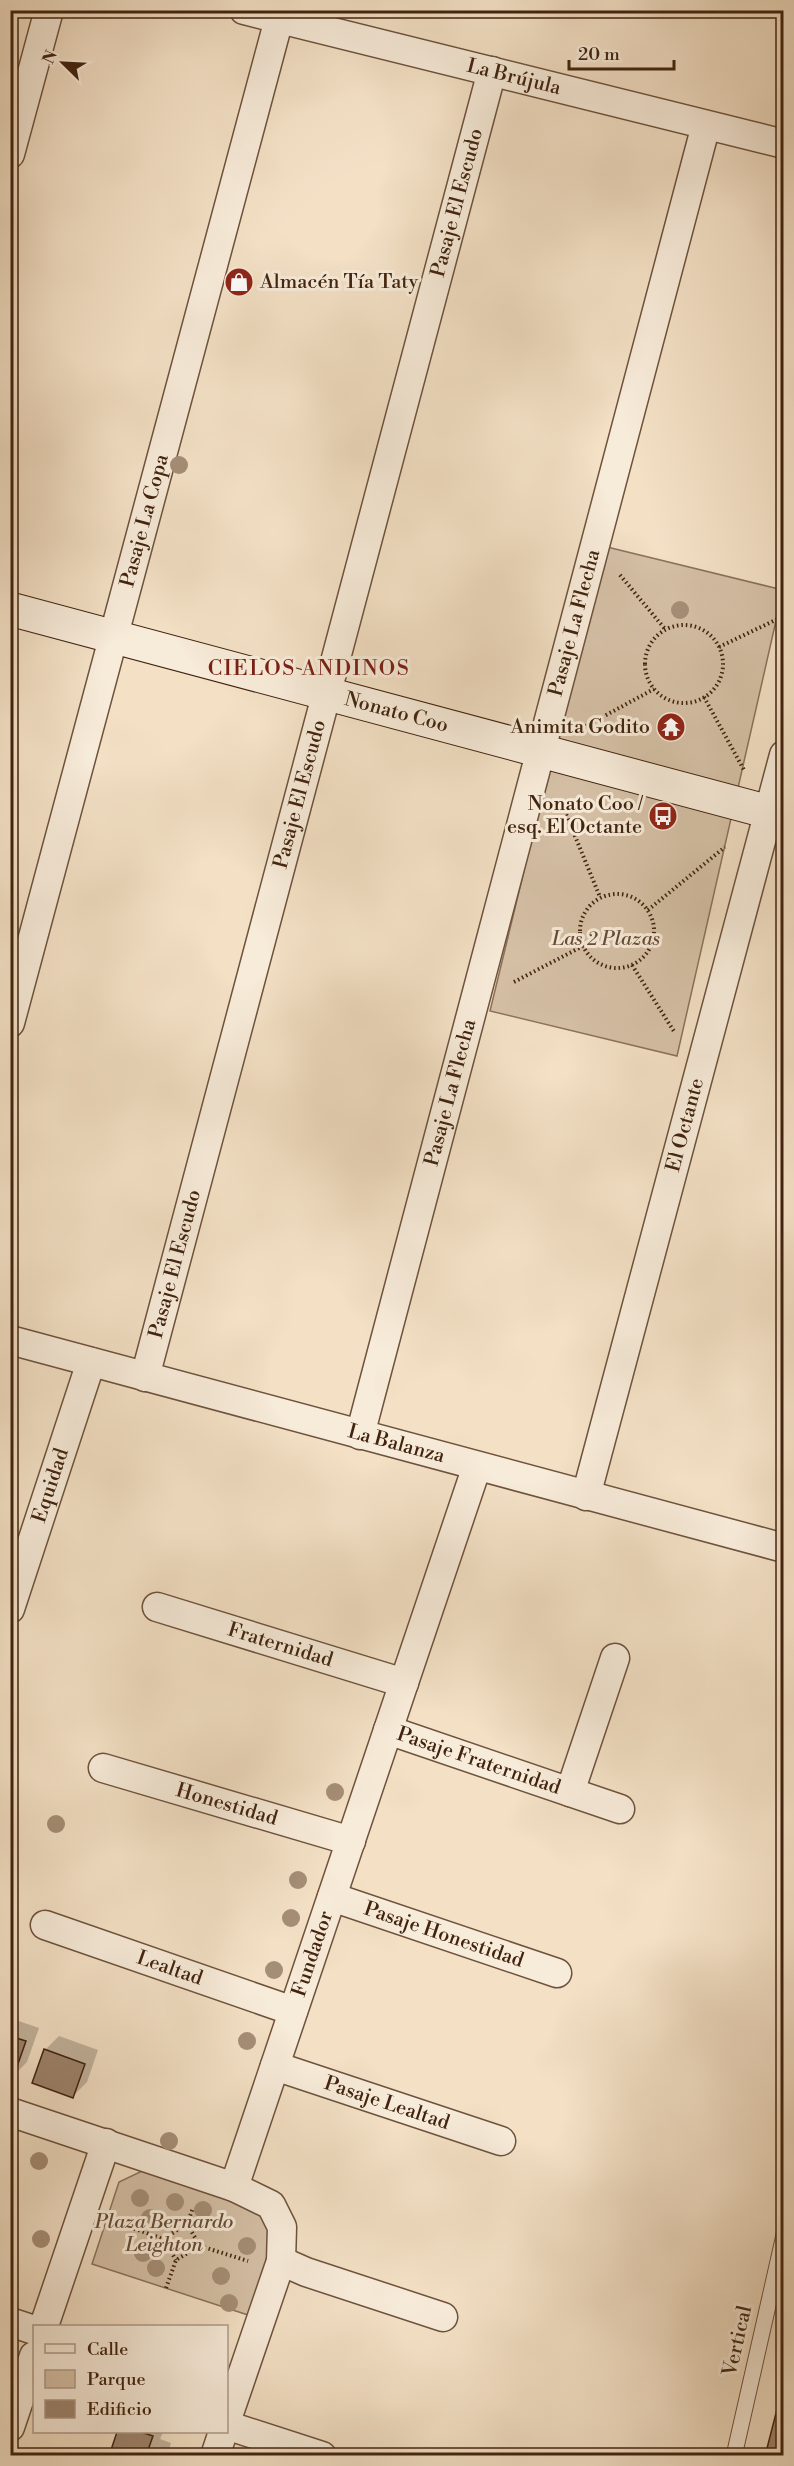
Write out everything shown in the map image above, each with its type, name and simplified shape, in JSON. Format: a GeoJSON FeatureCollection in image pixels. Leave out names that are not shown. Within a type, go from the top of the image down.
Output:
{"type":"FeatureCollection","features":[{"type":"Feature","properties":{"kind":"main road","name":"Nonato Coo"},"geometry":{"type":"LineString","coordinates":[[10,609],[776,814]]}},
{"type":"Feature","properties":{"kind":"street"},"geometry":{"type":"LineString","coordinates":[[10,154],[49,10]]}},
{"type":"Feature","properties":{"kind":"street","name":"La Brújula"},"geometry":{"type":"LineString","coordinates":[[244,10],[783,144]]}},
{"type":"Feature","properties":{"kind":"street","name":"Pasaje La Copa"},"geometry":{"type":"LineString","coordinates":[[10,1023],[279,19]]}},
{"type":"Feature","properties":{"kind":"street","name":"Pasaje El Escudo"},"geometry":{"type":"LineString","coordinates":[[145,1377],[492,71]]}},
{"type":"Feature","properties":{"kind":"street","name":"Pasaje La Flecha"},"geometry":{"type":"LineString","coordinates":[[360,1435],[706,125]]}},
{"type":"Feature","properties":{"kind":"street","name":"El Octante"},"geometry":{"type":"LineString","coordinates":[[586,1496],[700,1072],[776,814],[783,755]]}},
{"type":"Feature","properties":{"kind":"street","name":"La Balanza"},"geometry":{"type":"LineString","coordinates":[[10,1340],[783,1548]]}},
{"type":"Feature","properties":{"kind":"street","name":"Equidad"},"geometry":{"type":"LineString","coordinates":[[10,1609],[91,1362]]}},
{"type":"Feature","properties":{"kind":"street","name":"Fundador"},"geometry":{"type":"LineString","coordinates":[[234,2187],[477,1466]]}},
{"type":"Feature","properties":{"kind":"street","name":"Fraternidad"},"geometry":{"type":"LineString","coordinates":[[158,1607],[404,1683]]}},
{"type":"Feature","properties":{"kind":"street","name":"Pasaje Fraternidad"},"geometry":{"type":"LineString","coordinates":[[570,1792],[615,1658]]}},
{"type":"Feature","properties":{"kind":"street","name":"Pasaje Fraternidad"},"geometry":{"type":"LineString","coordinates":[[388,1730],[620,1809]]}},
{"type":"Feature","properties":{"kind":"street","name":"Honestidad"},"geometry":{"type":"LineString","coordinates":[[103,1768],[351,1841]]}},
{"type":"Feature","properties":{"kind":"street","name":"Pasaje Honestidad"},"geometry":{"type":"LineString","coordinates":[[332,1897],[557,1973]]}},
{"type":"Feature","properties":{"kind":"street","name":"Lealtad"},"geometry":{"type":"LineString","coordinates":[[45,1925],[293,2011]]}},
{"type":"Feature","properties":{"kind":"street","name":"Pasaje Lealtad"},"geometry":{"type":"LineString","coordinates":[[274,2066],[501,2141]]}},
{"type":"Feature","properties":{"kind":"street"},"geometry":{"type":"LineString","coordinates":[[10,2112],[234,2187],[271,2205],[282,2228],[269,2262],[228,2416]]}},
{"type":"Feature","properties":{"kind":"street"},"geometry":{"type":"LineString","coordinates":[[44,2325],[106,2143]]}},
{"type":"Feature","properties":{"kind":"street"},"geometry":{"type":"LineString","coordinates":[[269,2262],[306,2271],[443,2317]]}},
{"type":"Feature","properties":{"kind":"street"},"geometry":{"type":"LineString","coordinates":[[10,2322],[33,2330]]}},
{"type":"Feature","properties":{"kind":"street"},"geometry":{"type":"LineString","coordinates":[[10,2427],[33,2359]]}},
{"type":"Feature","properties":{"kind":"street"},"geometry":{"type":"LineString","coordinates":[[228,2424],[322,2456]]}},
{"type":"Feature","properties":{"kind":"street"},"geometry":{"type":"LineString","coordinates":[[215,2456],[223,2433]]}},
{"type":"Feature","properties":{"kind":"lane","name":"Vertical"},"geometry":{"type":"LineString","coordinates":[[734,2456],[783,2235]]}},
{"type":"Feature","properties":{"kind":"path"},"geometry":{"type":"LineString","coordinates":[[617,571],[665,629]]}},
{"type":"Feature","properties":{"kind":"path"},"geometry":{"type":"LineString","coordinates":[[719,647],[783,616]]}},
{"type":"Feature","properties":{"kind":"path"},"geometry":{"type":"LineString","coordinates":[[687,625],[700,628],[712,636],[719,647],[723,663],[721,676],[714,689],[704,698],[696,701],[682,703],[664,698],[654,689],[646,673],[645,659],[655,638],[665,629],[687,625]]}},
{"type":"Feature","properties":{"kind":"path"},"geometry":{"type":"LineString","coordinates":[[600,897],[540,751],[654,689]]}},
{"type":"Feature","properties":{"kind":"path"},"geometry":{"type":"LineString","coordinates":[[648,910],[776,814],[704,698]]}},
{"type":"Feature","properties":{"kind":"path"},"geometry":{"type":"LineString","coordinates":[[615,893],[627,894],[640,900],[648,910],[654,932],[651,945],[642,958],[632,965],[619,968],[606,967],[590,957],[583,946],[580,928],[582,916],[590,905],[600,897],[615,893]]}},
{"type":"Feature","properties":{"kind":"path"},"geometry":{"type":"LineString","coordinates":[[505,987],[583,946]]}},
{"type":"Feature","properties":{"kind":"path"},"geometry":{"type":"LineString","coordinates":[[632,965],[700,1072]]}},
{"type":"Feature","properties":{"kind":"path"},"geometry":{"type":"LineString","coordinates":[[112,2221],[163,2239],[176,2260]]}},
{"type":"Feature","properties":{"kind":"path"},"geometry":{"type":"LineString","coordinates":[[163,2239],[187,2224],[200,2247]]}},
{"type":"Feature","properties":{"kind":"path"},"geometry":{"type":"LineString","coordinates":[[166,2288],[176,2260],[200,2247],[269,2262]]}},
{"type":"Feature","properties":{"kind":"green space","name":"Las 2 Plazas"},"geometry":{"type":"Polygon","coordinates":[[[603,546],[783,590],[677,1056],[490,1011],[603,546]]]}},
{"type":"Feature","properties":{"kind":"green space","name":"Plaza Bernardo Leighton"},"geometry":{"type":"Polygon","coordinates":[[[142,2171],[260,2211],[274,2237],[248,2315],[92,2264],[119,2182],[142,2171]]]}},
{"type":"Feature","properties":{"kind":"building"},"geometry":{"type":"Polygon","coordinates":[[[10,2036],[26,2041],[13,2078],[10,2077],[10,2036]]]}},
{"type":"Feature","properties":{"kind":"building"},"geometry":{"type":"Polygon","coordinates":[[[44,2049],[85,2064],[73,2098],[32,2083],[44,2049]]]}},
{"type":"Feature","properties":{"kind":"building"},"geometry":{"type":"Polygon","coordinates":[[[784,2382],[784,2456],[765,2456],[784,2382]]]}},
{"type":"Feature","properties":{"kind":"building"},"geometry":{"type":"Polygon","coordinates":[[[117,2433],[144,2433],[153,2436],[147,2453],[153,2456],[109,2456],[117,2433]]]}},
{"type":"Feature","properties":{"kind":"place","name":"Almacén Tía Taty"},"geometry":{"type":"Point","coordinates":[239,282]}},
{"type":"Feature","properties":{"kind":"place","name":"Animita Godito"},"geometry":{"type":"Point","coordinates":[671,727]}},
{"type":"Feature","properties":{"kind":"place","name":"Nonato Coo / esq. El Octante"},"geometry":{"type":"Point","coordinates":[663,816]}},
{"type":"Feature","properties":{"kind":"district","name":"CIELOS ANDINOS"},"geometry":{"type":"Point","coordinates":[309,669]}}]}
